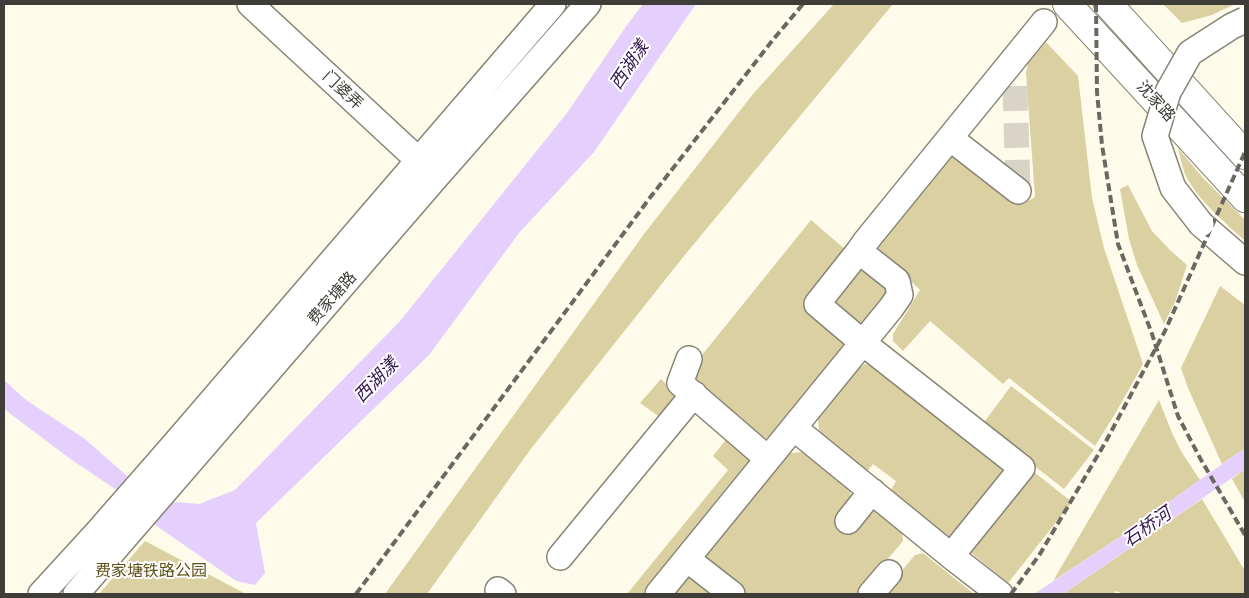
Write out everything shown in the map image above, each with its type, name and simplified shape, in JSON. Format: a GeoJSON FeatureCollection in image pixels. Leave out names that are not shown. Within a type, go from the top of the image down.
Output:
{"type":"FeatureCollection","features":[{"type":"Feature","properties":{"kind":"main road","name":"沈家路"},"geometry":{"type":"LineString","coordinates":[[1068,4],[1245,198]]}},
{"type":"Feature","properties":{"kind":"main road","name":"沈家路"},"geometry":{"type":"LineString","coordinates":[[1108,4],[1245,154]]}},
{"type":"Feature","properties":{"kind":"street","name":"门婆弄"},"geometry":{"type":"LineString","coordinates":[[250,4],[427,169]]}},
{"type":"Feature","properties":{"kind":"street","name":"费家塘路"},"geometry":{"type":"LineString","coordinates":[[42,594],[105,542],[182,454],[427,169],[553,4]]}},
{"type":"Feature","properties":{"kind":"street","name":"费家塘路"},"geometry":{"type":"LineString","coordinates":[[427,169],[588,4]]}},
{"type":"Feature","properties":{"kind":"street"},"geometry":{"type":"LineString","coordinates":[[1245,20],[1232,26],[1190,53],[1168,92],[1155,136],[1173,188],[1201,224],[1245,262]]}},
{"type":"Feature","properties":{"kind":"street"},"geometry":{"type":"LineString","coordinates":[[951,556],[1022,468],[863,343],[817,304],[866,240],[950,138],[1013,75],[1044,22]]}},
{"type":"Feature","properties":{"kind":"street"},"geometry":{"type":"LineString","coordinates":[[950,138],[1018,191]]}},
{"type":"Feature","properties":{"kind":"street"},"geometry":{"type":"LineString","coordinates":[[658,594],[900,295],[897,281],[859,251]]}},
{"type":"Feature","properties":{"kind":"street"},"geometry":{"type":"LineString","coordinates":[[689,359],[680,383],[768,459]]}},
{"type":"Feature","properties":{"kind":"street"},"geometry":{"type":"LineString","coordinates":[[560,557],[694,394]]}},
{"type":"Feature","properties":{"kind":"street"},"geometry":{"type":"LineString","coordinates":[[794,428],[998,593]]}},
{"type":"Feature","properties":{"kind":"street"},"geometry":{"type":"LineString","coordinates":[[848,520],[872,491]]}},
{"type":"Feature","properties":{"kind":"street","name":"费家塘路"},"geometry":{"type":"LineString","coordinates":[[76,594],[105,542]]}},
{"type":"Feature","properties":{"kind":"street"},"geometry":{"type":"LineString","coordinates":[[687,559],[732,594]]}},
{"type":"Feature","properties":{"kind":"street"},"geometry":{"type":"LineString","coordinates":[[871,594],[889,572]]}},
{"type":"Feature","properties":{"kind":"green space"},"geometry":{"type":"Polygon","coordinates":[[[834,4],[893,4],[684,256],[530,450],[427,594],[385,594],[644,234],[753,94],[834,4]]]}},
{"type":"Feature","properties":{"kind":"green space"},"geometry":{"type":"Polygon","coordinates":[[[1163,4],[1235,4],[1212,15],[1182,23],[1163,4]]]}},
{"type":"Feature","properties":{"kind":"green space"},"geometry":{"type":"Polygon","coordinates":[[[1046,42],[1078,76],[1092,198],[1104,248],[1143,364],[1095,446],[1009,378],[1003,384],[930,321],[903,351],[893,341],[893,334],[920,290],[880,252],[876,241],[948,152],[956,153],[1025,203],[1035,197],[1026,73],[1028,63],[1046,42]]]}},
{"type":"Feature","properties":{"kind":"green space"},"geometry":{"type":"Polygon","coordinates":[[[1178,148],[1203,178],[1245,220],[1245,241],[1212,210],[1190,184],[1185,174],[1178,148]]]}},
{"type":"Feature","properties":{"kind":"green space"},"geometry":{"type":"Polygon","coordinates":[[[1128,185],[1152,231],[1187,265],[1175,302],[1164,324],[1137,265],[1129,239],[1120,189],[1128,185]]]}},
{"type":"Feature","properties":{"kind":"green space"},"geometry":{"type":"Polygon","coordinates":[[[811,220],[846,250],[803,306],[847,344],[772,436],[764,439],[695,378],[695,368],[702,355],[811,220]]]}},
{"type":"Feature","properties":{"kind":"green space"},"geometry":{"type":"Polygon","coordinates":[[[860,265],[890,293],[861,327],[831,302],[860,265]]]}},
{"type":"Feature","properties":{"kind":"green space"},"geometry":{"type":"Polygon","coordinates":[[[1220,286],[1245,305],[1245,448],[1222,464],[1181,368],[1220,286]]]}},
{"type":"Feature","properties":{"kind":"green space"},"geometry":{"type":"Polygon","coordinates":[[[865,364],[876,366],[997,464],[1003,472],[952,540],[942,537],[890,492],[896,481],[873,464],[866,473],[819,433],[818,419],[858,368],[865,364]]]}},
{"type":"Feature","properties":{"kind":"green space"},"geometry":{"type":"Polygon","coordinates":[[[661,379],[679,397],[661,418],[640,403],[661,379]]]}},
{"type":"Feature","properties":{"kind":"green space"},"geometry":{"type":"Polygon","coordinates":[[[1011,386],[1094,450],[1064,489],[982,425],[1011,386]]]}},
{"type":"Feature","properties":{"kind":"green space"},"geometry":{"type":"Polygon","coordinates":[[[1159,400],[1181,451],[1200,480],[1144,521],[1053,581],[1159,400]]]}},
{"type":"Feature","properties":{"kind":"green space"},"geometry":{"type":"Polygon","coordinates":[[[728,437],[755,462],[645,594],[627,594],[728,470],[713,456],[728,437]]]}},
{"type":"Feature","properties":{"kind":"green space"},"geometry":{"type":"Polygon","coordinates":[[[803,452],[849,486],[851,496],[869,512],[875,507],[902,532],[903,541],[858,594],[745,594],[710,568],[704,556],[783,461],[791,453],[803,452]]]}},
{"type":"Feature","properties":{"kind":"green space"},"geometry":{"type":"Polygon","coordinates":[[[1029,468],[1072,502],[1008,583],[965,548],[1029,468]]]}},
{"type":"Feature","properties":{"kind":"green space"},"geometry":{"type":"Polygon","coordinates":[[[1245,469],[1245,502],[1232,479],[1245,469]]]}},
{"type":"Feature","properties":{"kind":"green space"},"geometry":{"type":"Polygon","coordinates":[[[1202,499],[1245,571],[1245,594],[1124,594],[1116,591],[1114,594],[1063,594],[1202,499]]]}},
{"type":"Feature","properties":{"kind":"green space","name":"费家塘铁路公园"},"geometry":{"type":"Polygon","coordinates":[[[145,541],[246,594],[99,594],[145,541]]]}},
{"type":"Feature","properties":{"kind":"green space"},"geometry":{"type":"Polygon","coordinates":[[[923,553],[974,594],[882,594],[915,555],[923,553]]]}},
{"type":"Feature","properties":{"kind":"green space"},"geometry":{"type":"Polygon","coordinates":[[[691,576],[714,594],[673,594],[684,580],[691,576]]]}},
{"type":"Feature","properties":{"kind":"water","name":"西湖漾"},"geometry":{"type":"Polygon","coordinates":[[[643,4],[696,4],[594,152],[519,233],[429,355],[256,523],[265,573],[255,585],[236,581],[151,522],[133,501],[69,458],[4,409],[4,380],[26,400],[85,439],[134,482],[161,501],[199,504],[235,490],[400,321],[567,113],[643,4]]]}},
{"type":"Feature","properties":{"kind":"water","name":"石桥河"},"geometry":{"type":"Polygon","coordinates":[[[1245,448],[1245,469],[1063,594],[1034,594],[1144,521],[1245,448]]]}},
{"type":"Feature","properties":{"kind":"tunnel"},"geometry":{"type":"LineString","coordinates":[[1015,86],[1018,191]]}},
{"type":"Feature","properties":{"kind":"railway"},"geometry":{"type":"LineString","coordinates":[[356,594],[649,199],[803,4]]}},
{"type":"Feature","properties":{"kind":"railway"},"geometry":{"type":"LineString","coordinates":[[1096,4],[1097,92],[1102,145],[1118,244],[1152,334],[1178,416],[1245,535]]}},
{"type":"Feature","properties":{"kind":"railway"},"geometry":{"type":"LineString","coordinates":[[1011,594],[1040,554],[1105,443],[1165,331],[1245,152]]}}]}
